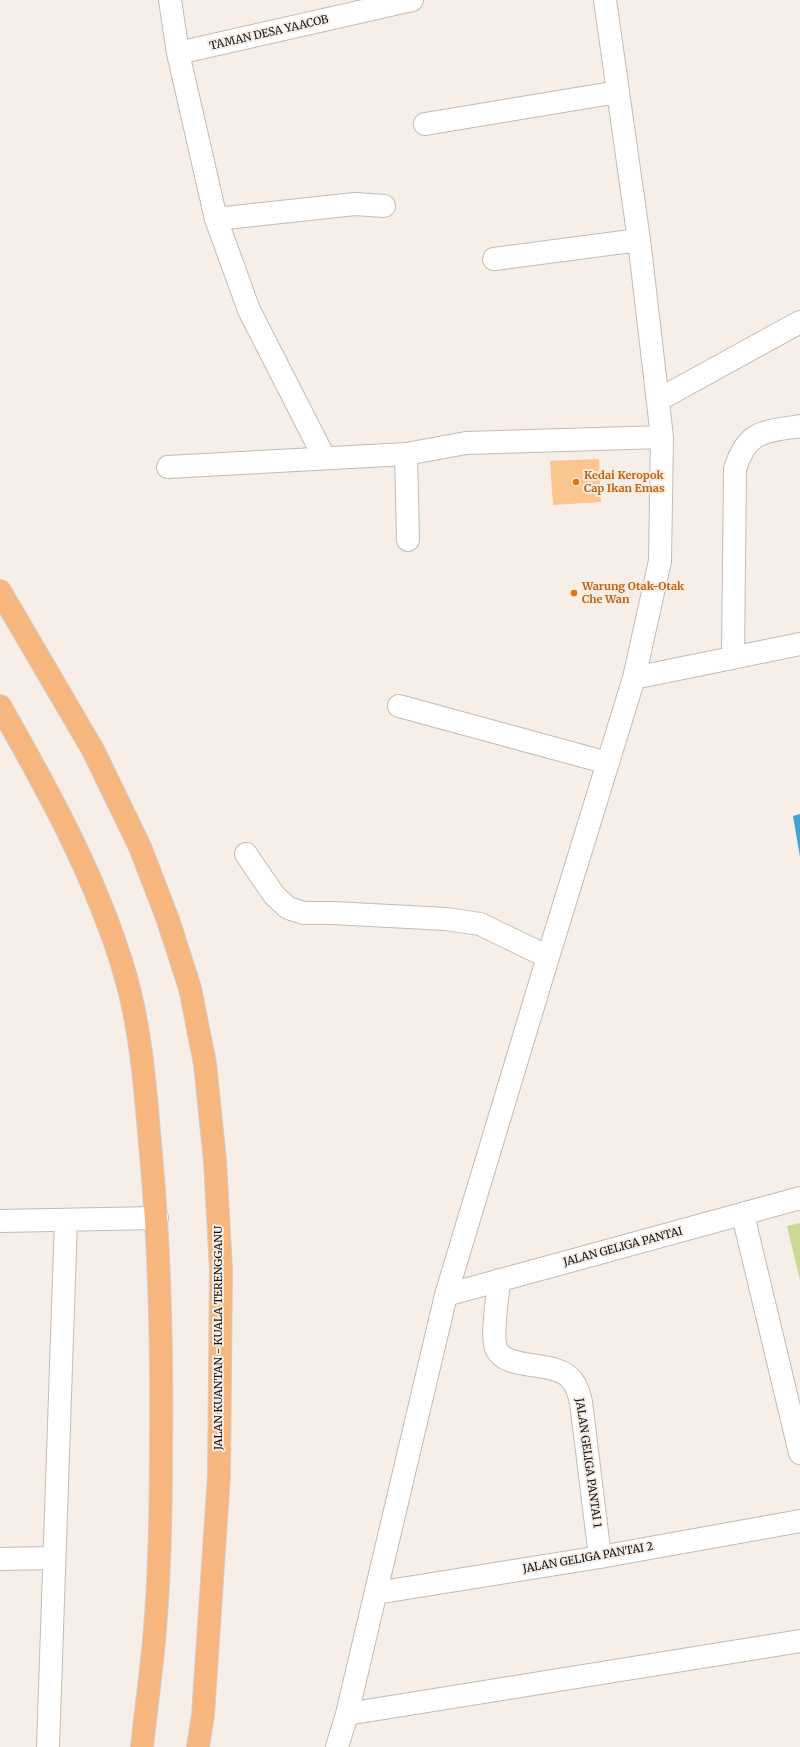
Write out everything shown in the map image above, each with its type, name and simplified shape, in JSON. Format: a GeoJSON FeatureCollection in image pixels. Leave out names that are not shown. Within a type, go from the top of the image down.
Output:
{"type":"FeatureCollection","features":[{"type":"Feature","properties":{"kind":"highway","name":"JALAN KUANTAN - KUALA TERENGGANU"},"geometry":{"type":"LineString","coordinates":[[0,591],[93,750],[140,847],[168,920],[190,988],[205,1064],[216,1161],[221,1269],[220,1459],[203,1715],[198,1747]]}},
{"type":"Feature","properties":{"kind":"highway"},"geometry":{"type":"LineString","coordinates":[[0,706],[30,759],[80,855],[109,923],[126,977],[138,1029],[146,1094],[156,1218],[162,1339],[160,1526],[155,1629],[142,1747]]}},
{"type":"Feature","properties":{"kind":"street"},"geometry":{"type":"LineString","coordinates":[[170,0],[178,53],[216,219],[249,310],[324,457]]}},
{"type":"Feature","properties":{"kind":"street","name":"TAMAN DESA YAACOB"},"geometry":{"type":"LineString","coordinates":[[178,53],[412,0]]}},
{"type":"Feature","properties":{"kind":"street"},"geometry":{"type":"LineString","coordinates":[[337,1747],[347,1714],[446,1295],[634,678],[660,561],[662,437],[640,240],[605,0]]}},
{"type":"Feature","properties":{"kind":"street"},"geometry":{"type":"LineString","coordinates":[[425,124],[618,92]]}},
{"type":"Feature","properties":{"kind":"street"},"geometry":{"type":"LineString","coordinates":[[216,219],[355,204],[384,206]]}},
{"type":"Feature","properties":{"kind":"street"},"geometry":{"type":"LineString","coordinates":[[494,259],[640,240]]}},
{"type":"Feature","properties":{"kind":"street"},"geometry":{"type":"LineString","coordinates":[[658,400],[800,322]]}},
{"type":"Feature","properties":{"kind":"street"},"geometry":{"type":"LineString","coordinates":[[733,658],[735,469],[740,454],[747,443],[758,434],[800,426]]}},
{"type":"Feature","properties":{"kind":"street"},"geometry":{"type":"LineString","coordinates":[[168,467],[324,457],[406,454],[466,443],[662,437]]}},
{"type":"Feature","properties":{"kind":"street"},"geometry":{"type":"LineString","coordinates":[[406,454],[408,540]]}},
{"type":"Feature","properties":{"kind":"street"},"geometry":{"type":"LineString","coordinates":[[634,678],[800,644]]}},
{"type":"Feature","properties":{"kind":"street"},"geometry":{"type":"LineString","coordinates":[[399,706],[608,763]]}},
{"type":"Feature","properties":{"kind":"street"},"geometry":{"type":"LineString","coordinates":[[246,854],[274,895],[288,908],[293,910],[304,913],[333,913],[446,919],[480,924],[548,957]]}},
{"type":"Feature","properties":{"kind":"street","name":"JALAN GELIGA PANTAI"},"geometry":{"type":"LineString","coordinates":[[446,1295],[743,1215],[800,1198]]}},
{"type":"Feature","properties":{"kind":"street"},"geometry":{"type":"LineString","coordinates":[[743,1215],[800,1453]]}},
{"type":"Feature","properties":{"kind":"street"},"geometry":{"type":"LineString","coordinates":[[0,1221],[156,1218]]}},
{"type":"Feature","properties":{"kind":"street"},"geometry":{"type":"LineString","coordinates":[[48,1747],[66,1220]]}},
{"type":"Feature","properties":{"kind":"street","name":"JALAN GELIGA PANTAI 1"},"geometry":{"type":"LineString","coordinates":[[499,1280],[494,1336],[495,1347],[500,1356],[509,1360],[558,1370],[571,1378],[577,1388],[581,1402],[600,1557]]}},
{"type":"Feature","properties":{"kind":"street","name":"JALAN GELIGA PANTAI 2"},"geometry":{"type":"LineString","coordinates":[[376,1593],[600,1557],[800,1521]]}},
{"type":"Feature","properties":{"kind":"street"},"geometry":{"type":"LineString","coordinates":[[0,1559],[54,1558]]}},
{"type":"Feature","properties":{"kind":"street"},"geometry":{"type":"LineString","coordinates":[[347,1714],[800,1641]]}},
{"type":"Feature","properties":{"kind":"green space"},"geometry":{"type":"Polygon","coordinates":[[[800,1223],[800,1280],[787,1226],[800,1223]]]}},
{"type":"Feature","properties":{"kind":"water"},"geometry":{"type":"Polygon","coordinates":[[[800,814],[800,857],[793,816],[800,814]]]}},
{"type":"Feature","properties":{"kind":"building","name":"Kedai Keropok Cap Ikan Emas"},"geometry":{"type":"Polygon","coordinates":[[[599,459],[601,502],[553,505],[550,461],[599,459]]]}},
{"type":"Feature","properties":{"kind":"place","name":"Kedai Keropok Cap Ikan Emas"},"geometry":{"type":"Point","coordinates":[576,482]}},
{"type":"Feature","properties":{"kind":"place","name":"Warung Otak-Otak Che Wan"},"geometry":{"type":"Point","coordinates":[574,593]}}]}
